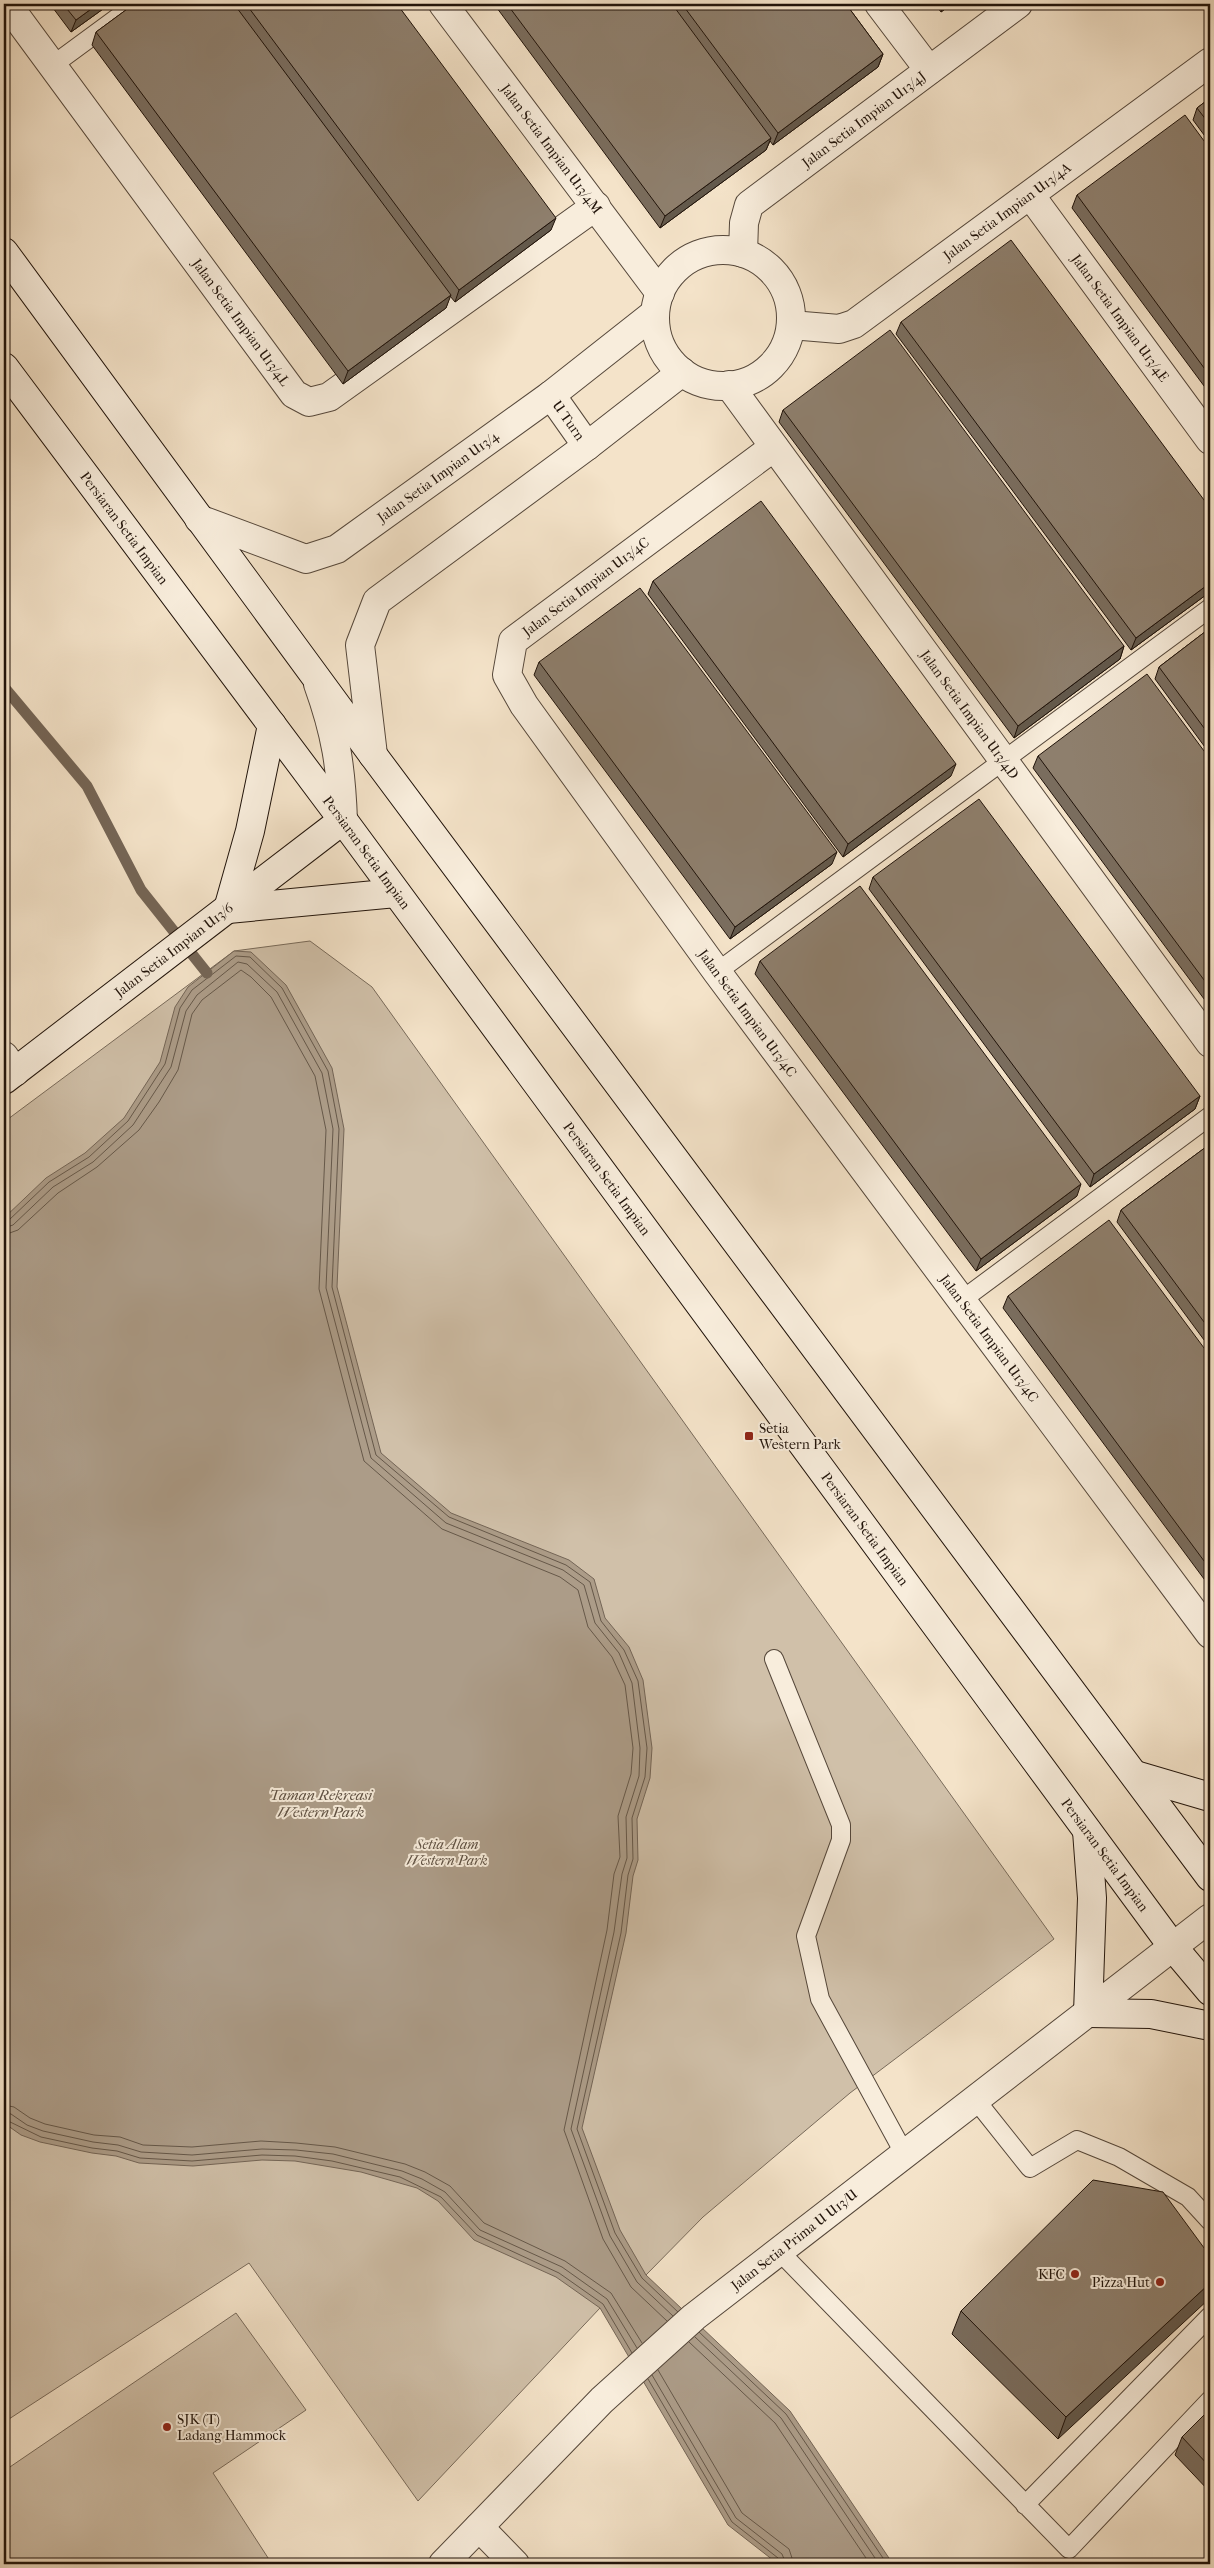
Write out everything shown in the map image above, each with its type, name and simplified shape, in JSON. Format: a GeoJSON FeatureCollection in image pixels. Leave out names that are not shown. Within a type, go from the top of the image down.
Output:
{"type":"FeatureCollection","features":[{"type":"Feature","properties":{"kind":"street","name":"Jalan Setia Impian U13/4L"},"geometry":{"type":"LineString","coordinates":[[7,4],[294,394],[309,402],[329,398],[596,206]]}},
{"type":"Feature","properties":{"kind":"street","name":"Jalan Setia Impian U13/4M"},"geometry":{"type":"LineString","coordinates":[[444,4],[596,206],[658,303]]}},
{"type":"Feature","properties":{"kind":"street"},"geometry":{"type":"LineString","coordinates":[[879,4],[929,70]]}},
{"type":"Feature","properties":{"kind":"street","name":"Jalan Setia Impian U13/4J"},"geometry":{"type":"LineString","coordinates":[[743,253],[744,223],[749,204],[1018,4]]}},
{"type":"Feature","properties":{"kind":"street","name":"Jalan Setia Impian U13/4A"},"geometry":{"type":"LineString","coordinates":[[791,325],[840,328],[854,324],[1031,196],[1210,62]]}},
{"type":"Feature","properties":{"kind":"street","name":"Jalan Setia Impian U13/4E"},"geometry":{"type":"LineString","coordinates":[[1031,196],[1210,440]]}},
{"type":"Feature","properties":{"kind":"street"},"geometry":{"type":"LineString","coordinates":[[722,250],[743,253],[760,261],[773,273],[784,288],[790,305],[791,325],[785,345],[775,362],[760,375],[742,384],[709,384],[697,381],[682,372],[670,360],[661,344],[658,303],[667,279],[682,263],[700,254],[722,250]]}},
{"type":"Feature","properties":{"kind":"street"},"geometry":{"type":"LineString","coordinates":[[4,252],[373,755],[1210,1877]]}},
{"type":"Feature","properties":{"kind":"street","name":"Jalan Setia Impian U13/4"},"geometry":{"type":"LineString","coordinates":[[199,519],[306,558],[337,549],[550,395],[658,303]]}},
{"type":"Feature","properties":{"kind":"street","name":"Persiaran Setia Impian"},"geometry":{"type":"LineString","coordinates":[[4,367],[343,820],[1173,1947],[1210,1991]]}},
{"type":"Feature","properties":{"kind":"street"},"geometry":{"type":"LineString","coordinates":[[373,755],[360,645],[377,601],[587,446],[682,372]]}},
{"type":"Feature","properties":{"kind":"street","name":"Jalan Setia Impian U13/4D"},"geometry":{"type":"LineString","coordinates":[[728,385],[1210,1043]]}},
{"type":"Feature","properties":{"kind":"street","name":"U Turn"},"geometry":{"type":"LineString","coordinates":[[550,395],[587,446]]}},
{"type":"Feature","properties":{"kind":"street","name":"Jalan Setia Impian U13/4C"},"geometry":{"type":"LineString","coordinates":[[774,447],[513,641],[507,675],[524,705],[718,972],[1210,1634]]}},
{"type":"Feature","properties":{"kind":"street"},"geometry":{"type":"LineString","coordinates":[[315,676],[336,740],[341,772],[343,820]]}},
{"type":"Feature","properties":{"kind":"street"},"geometry":{"type":"LineString","coordinates":[[272,725],[250,831],[220,914],[396,893]]}},
{"type":"Feature","properties":{"kind":"street","name":"Jalan Setia Impian U13/6"},"geometry":{"type":"LineString","coordinates":[[7,1070],[74,1026],[343,820]]}},
{"type":"Feature","properties":{"kind":"street"},"geometry":{"type":"LineString","coordinates":[[1135,1775],[1210,1797]]}},
{"type":"Feature","properties":{"kind":"street"},"geometry":{"type":"LineString","coordinates":[[1087,1831],[1092,1898],[1088,2013],[1151,2014],[1210,2026]]}},
{"type":"Feature","properties":{"kind":"street","name":"Jalan Setia Prima U U13/U"},"geometry":{"type":"LineString","coordinates":[[443,2564],[602,2400],[694,2316],[1210,1918]]}},
{"type":"Feature","properties":{"kind":"street"},"geometry":{"type":"LineString","coordinates":[[479,2527],[515,2564]]}},
{"type":"Feature","properties":{"kind":"lane"},"geometry":{"type":"LineString","coordinates":[[53,66],[136,4]]}},
{"type":"Feature","properties":{"kind":"lane"},"geometry":{"type":"LineString","coordinates":[[718,972],[1210,608]]}},
{"type":"Feature","properties":{"kind":"lane"},"geometry":{"type":"LineString","coordinates":[[962,1300],[1210,1116]]}},
{"type":"Feature","properties":{"kind":"lane"},"geometry":{"type":"LineString","coordinates":[[774,1659],[841,1825],[841,1840],[806,1936],[813,1974],[820,1999],[904,2153]]}},
{"type":"Feature","properties":{"kind":"lane"},"geometry":{"type":"LineString","coordinates":[[976,2099],[1030,2168],[1077,2140],[1119,2157],[1188,2197],[1210,2221]]}},
{"type":"Feature","properties":{"kind":"lane"},"geometry":{"type":"LineString","coordinates":[[779,2251],[1069,2549],[1210,2400]]}},
{"type":"Feature","properties":{"kind":"lane"},"geometry":{"type":"LineString","coordinates":[[1025,2505],[1210,2316]]}},
{"type":"Feature","properties":{"kind":"green space","name":"Setia Alam Western Park"},"geometry":{"type":"Polygon","coordinates":[[[310,941],[372,987],[1054,1939],[850,2093],[703,2217],[646,2275],[600,2308],[418,2501],[249,2263],[9,2419],[4,2412],[4,1122],[234,951],[310,941]]]}},
{"type":"Feature","properties":{"kind":"green space","name":"SJK (T) Ladang Hammock"},"geometry":{"type":"Polygon","coordinates":[[[236,2313],[306,2410],[213,2473],[272,2564],[4,2564],[4,2471],[236,2313]]]}},
{"type":"Feature","properties":{"kind":"water","name":"Taman Rekreasi Western Park"},"geometry":{"type":"Polygon","coordinates":[[[234,951],[251,952],[286,985],[332,1068],[344,1129],[337,1287],[381,1453],[451,1513],[569,1560],[594,1579],[605,1618],[629,1647],[643,1680],[652,1748],[650,1778],[637,1819],[638,1860],[633,1876],[626,1933],[582,2128],[620,2230],[646,2275],[790,2411],[893,2564],[778,2564],[728,2525],[600,2308],[556,2277],[474,2240],[438,2201],[417,2188],[361,2172],[295,2161],[262,2160],[193,2166],[139,2163],[116,2156],[40,2142],[21,2135],[4,2123],[4,1218],[46,1178],[85,1153],[124,1118],[160,1062],[175,1007],[188,987],[234,951]]]}},
{"type":"Feature","properties":{"kind":"building"},"geometry":{"type":"Polygon","coordinates":[[[63,4],[98,4],[76,20],[63,4]]]}},
{"type":"Feature","properties":{"kind":"building"},"geometry":{"type":"Polygon","coordinates":[[[134,4],[234,4],[451,295],[348,371],[96,32],[134,4]]]}},
{"type":"Feature","properties":{"kind":"building"},"geometry":{"type":"Polygon","coordinates":[[[246,4],[397,4],[556,218],[459,290],[246,4]]]}},
{"type":"Feature","properties":{"kind":"building"},"geometry":{"type":"Polygon","coordinates":[[[507,4],[672,4],[771,138],[665,216],[507,4]]]}},
{"type":"Feature","properties":{"kind":"building"},"geometry":{"type":"Polygon","coordinates":[[[682,4],[846,4],[883,54],[778,133],[682,4]]]}},
{"type":"Feature","properties":{"kind":"building"},"geometry":{"type":"Polygon","coordinates":[[[1210,98],[1210,125],[1197,108],[1210,98]]]}},
{"type":"Feature","properties":{"kind":"building"},"geometry":{"type":"Polygon","coordinates":[[[1185,115],[1210,149],[1210,376],[1077,195],[1185,115]]]}},
{"type":"Feature","properties":{"kind":"building"},"geometry":{"type":"Polygon","coordinates":[[[1011,240],[1210,508],[1210,583],[1136,638],[901,322],[1011,240]]]}},
{"type":"Feature","properties":{"kind":"building"},"geometry":{"type":"Polygon","coordinates":[[[890,330],[1124,646],[1018,726],[783,410],[890,330]]]}},
{"type":"Feature","properties":{"kind":"building"},"geometry":{"type":"Polygon","coordinates":[[[761,501],[956,764],[848,844],[653,581],[761,501]]]}},
{"type":"Feature","properties":{"kind":"building"},"geometry":{"type":"Polygon","coordinates":[[[640,588],[837,852],[735,927],[539,662],[640,588]]]}},
{"type":"Feature","properties":{"kind":"building"},"geometry":{"type":"Polygon","coordinates":[[[1210,628],[1210,736],[1159,667],[1210,628]]]}},
{"type":"Feature","properties":{"kind":"building"},"geometry":{"type":"Polygon","coordinates":[[[1147,674],[1210,759],[1210,988],[1038,756],[1147,674]]]}},
{"type":"Feature","properties":{"kind":"building"},"geometry":{"type":"Polygon","coordinates":[[[979,799],[1200,1096],[1094,1174],[873,877],[979,799]]]}},
{"type":"Feature","properties":{"kind":"building"},"geometry":{"type":"Polygon","coordinates":[[[860,886],[1081,1184],[981,1259],[760,961],[860,886]]]}},
{"type":"Feature","properties":{"kind":"building"},"geometry":{"type":"Polygon","coordinates":[[[1210,1144],[1210,1330],[1121,1210],[1210,1144]]]}},
{"type":"Feature","properties":{"kind":"building"},"geometry":{"type":"Polygon","coordinates":[[[1109,1220],[1210,1356],[1210,1569],[1008,1296],[1109,1220]]]}},
{"type":"Feature","properties":{"kind":"building"},"geometry":{"type":"Polygon","coordinates":[[[1093,2180],[1163,2192],[1210,2256],[1210,2283],[1066,2417],[961,2311],[1093,2180]]]}},
{"type":"Feature","properties":{"kind":"building"},"geometry":{"type":"Polygon","coordinates":[[[1210,2409],[1210,2467],[1182,2437],[1210,2409]]]}},
{"type":"Feature","properties":{"kind":"waterway"},"geometry":{"type":"LineString","coordinates":[[4,687],[87,786],[141,890],[207,973]]}},
{"type":"Feature","properties":{"kind":"place","name":"Setia Western Park"},"geometry":{"type":"Point","coordinates":[749,1436]}},
{"type":"Feature","properties":{"kind":"place","name":"KFC"},"geometry":{"type":"Point","coordinates":[1075,2274]}},
{"type":"Feature","properties":{"kind":"place","name":"Pizza Hut"},"geometry":{"type":"Point","coordinates":[1160,2282]}},
{"type":"Feature","properties":{"kind":"place","name":"SJK (T) Ladang Hammock"},"geometry":{"type":"Point","coordinates":[167,2427]}}]}
